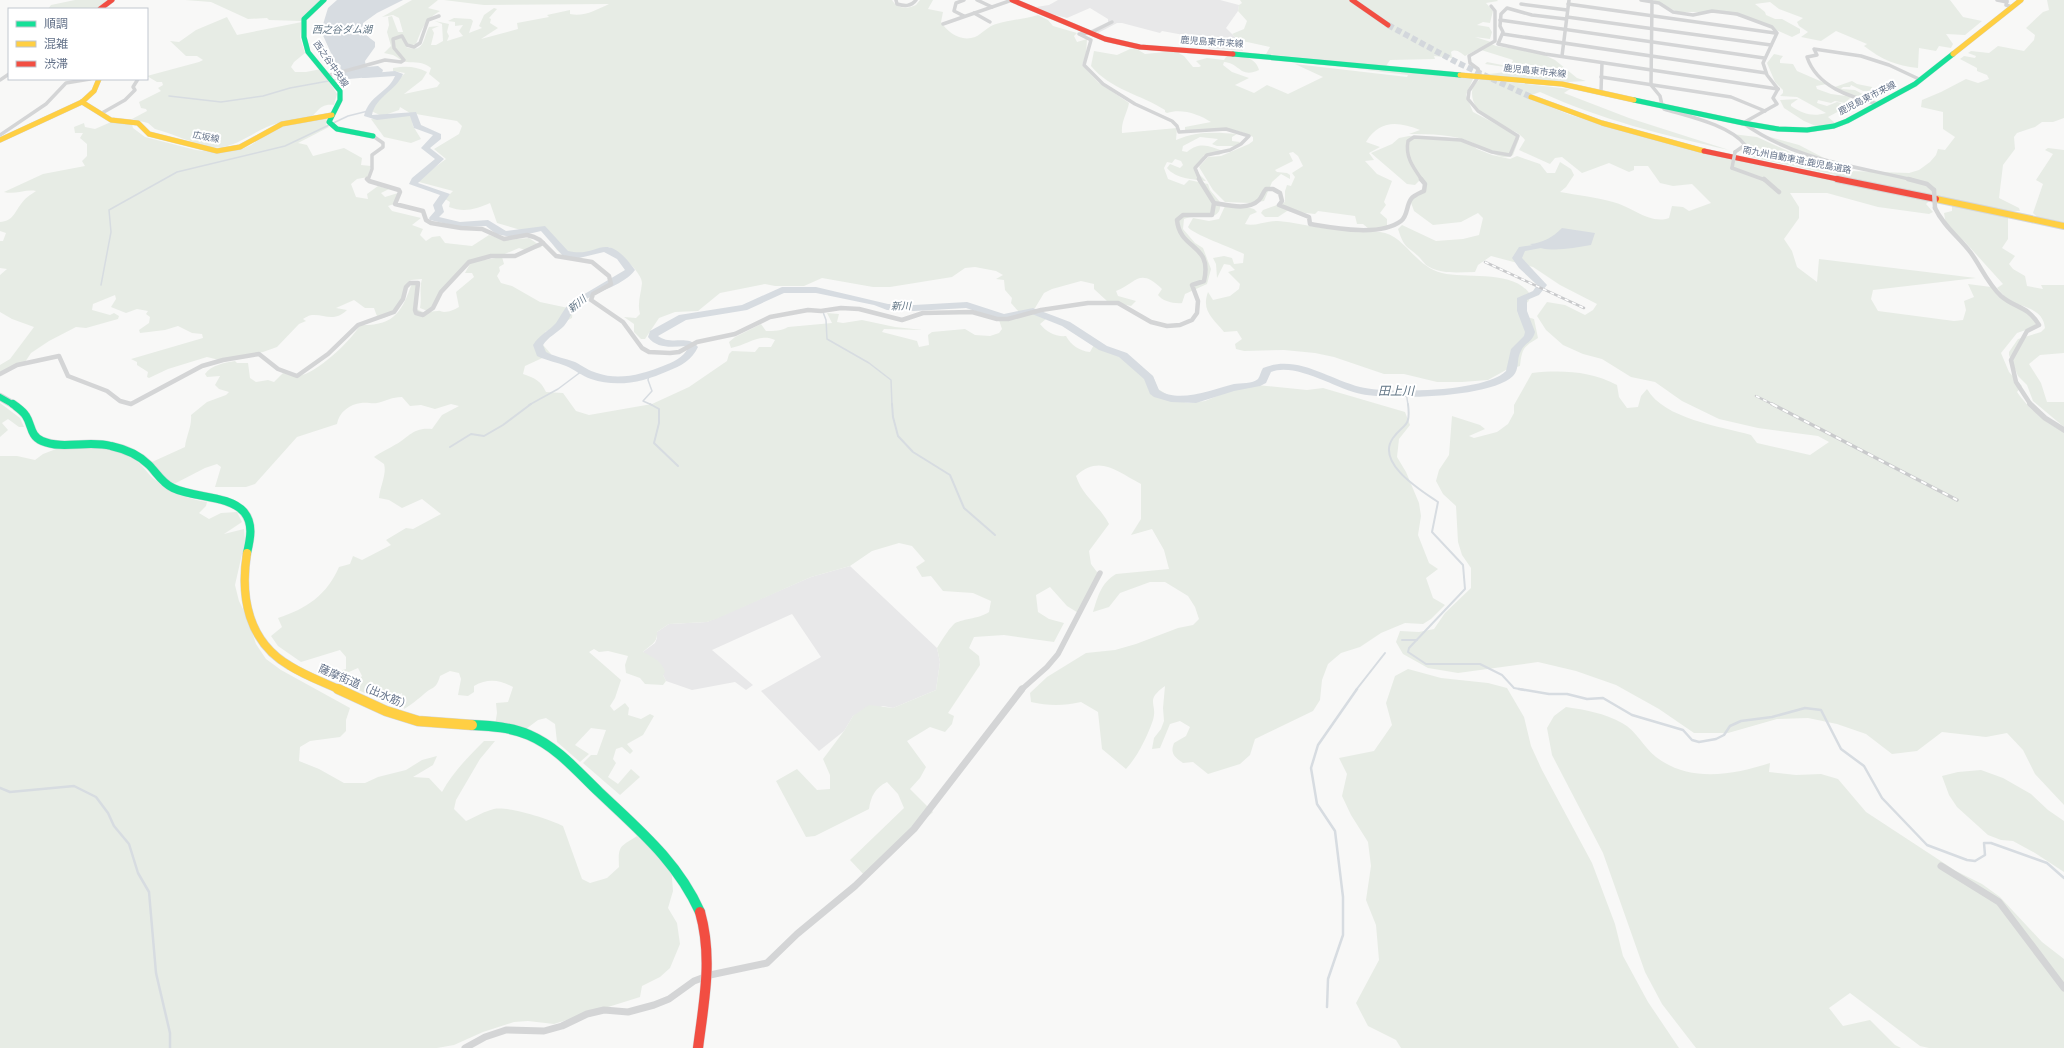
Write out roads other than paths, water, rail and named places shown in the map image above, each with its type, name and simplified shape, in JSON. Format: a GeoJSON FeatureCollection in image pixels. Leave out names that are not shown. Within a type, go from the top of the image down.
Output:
{"type":"FeatureCollection","features":[{"type":"Feature","properties":{"kind":"main road"},"geometry":{"type":"LineString","coordinates":[[101,8],[112,0]]}},
{"type":"Feature","properties":{"kind":"main road","name":"西之谷中央線"},"geometry":{"type":"LineString","coordinates":[[324,0],[307,15],[304,20],[304,37],[308,52],[340,91],[341,96],[332,121]]}},
{"type":"Feature","properties":{"kind":"main road","name":"鹿児島東市来線"},"geometry":{"type":"LineString","coordinates":[[1012,0],[1044,15],[1090,33],[1116,42],[1140,47],[1239,54],[1335,64],[1549,82],[1600,91],[1743,123],[1785,130],[1818,130],[1847,121],[1922,80],[2009,3],[2021,0]]}},
{"type":"Feature","properties":{"kind":"main road"},"geometry":{"type":"LineString","coordinates":[[1352,0],[1388,25]]}},
{"type":"Feature","properties":{"kind":"main road"},"geometry":{"type":"LineString","coordinates":[[0,140],[82,102],[94,91],[99,80]]}},
{"type":"Feature","properties":{"kind":"main road","name":"南九州自動車道;鹿児島道路"},"geometry":{"type":"LineString","coordinates":[[1531,97],[1602,123],[1702,151],[1974,206],[2064,226]]}},
{"type":"Feature","properties":{"kind":"main road","name":"広坂線"},"geometry":{"type":"LineString","coordinates":[[82,102],[102,113],[111,120],[138,123],[149,134],[217,151],[240,147],[271,128],[282,124],[332,121]]}},
{"type":"Feature","properties":{"kind":"main road"},"geometry":{"type":"LineString","coordinates":[[332,121],[373,136]]}},
{"type":"Feature","properties":{"kind":"main road","name":"薩摩街道（出水筋）"},"geometry":{"type":"LineString","coordinates":[[0,397],[26,415],[29,427],[36,439],[42,442],[99,443],[119,448],[146,462],[157,476],[169,485],[198,496],[229,501],[241,507],[247,518],[251,533],[250,545],[243,574],[243,595],[264,645],[286,664],[347,693],[405,717],[438,723],[488,726],[517,731],[539,740],[553,750],[654,843],[684,879],[693,897],[707,933],[710,975],[698,1048]]}},
{"type":"Feature","properties":{"kind":"street"},"geometry":{"type":"LineString","coordinates":[[896,0],[897,4],[905,6],[911,5],[916,0]]}},
{"type":"Feature","properties":{"kind":"street"},"geometry":{"type":"LineString","coordinates":[[964,0],[956,3],[954,11],[964,16]]}},
{"type":"Feature","properties":{"kind":"street"},"geometry":{"type":"LineString","coordinates":[[978,0],[992,7]]}},
{"type":"Feature","properties":{"kind":"street"},"geometry":{"type":"LineString","coordinates":[[943,24],[1012,0]]}},
{"type":"Feature","properties":{"kind":"street"},"geometry":{"type":"LineString","coordinates":[[1563,0],[1652,16],[1776,33]]}},
{"type":"Feature","properties":{"kind":"street"},"geometry":{"type":"LineString","coordinates":[[1641,0],[1659,3],[1673,12],[1693,15],[1722,11],[1737,14],[1772,27],[1776,33]]}},
{"type":"Feature","properties":{"kind":"street"},"geometry":{"type":"LineString","coordinates":[[1997,0],[2009,3]]}},
{"type":"Feature","properties":{"kind":"street"},"geometry":{"type":"LineString","coordinates":[[1562,56],[1568,2]]}},
{"type":"Feature","properties":{"kind":"street"},"geometry":{"type":"LineString","coordinates":[[1652,2],[1651,85],[1660,96],[1664,109],[1709,124],[1741,139],[1745,145],[1735,152],[1732,168],[1765,178],[1770,181],[1779,192]]}},
{"type":"Feature","properties":{"kind":"street"},"geometry":{"type":"LineString","coordinates":[[1521,4],[1568,10]]}},
{"type":"Feature","properties":{"kind":"street"},"geometry":{"type":"LineString","coordinates":[[1214,203],[1234,206],[1250,204],[1258,200],[1266,189],[1273,189],[1280,193],[1282,200],[1279,205],[1305,215],[1308,217],[1310,224],[1331,227],[1375,228],[1391,226],[1400,222],[1405,216],[1410,200],[1424,191],[1425,188],[1425,184],[1412,168],[1406,147],[1408,141],[1417,137],[1452,138],[1500,154],[1510,154],[1513,152],[1518,136],[1478,111],[1468,99],[1468,91],[1480,74],[1478,69],[1470,64],[1468,59],[1469,56],[1495,41],[1496,32],[1493,27],[1495,11],[1492,6]]}},
{"type":"Feature","properties":{"kind":"street"},"geometry":{"type":"LineString","coordinates":[[1771,45],[1567,18],[1532,15],[1507,8],[1501,14],[1500,26],[1503,34],[1498,44],[1500,46],[1602,63],[1778,89]]}},
{"type":"Feature","properties":{"kind":"street"},"geometry":{"type":"LineString","coordinates":[[974,13],[990,22]]}},
{"type":"Feature","properties":{"kind":"street"},"geometry":{"type":"LineString","coordinates":[[330,79],[338,72],[372,63],[385,60],[401,62],[404,60],[394,48],[394,39],[402,36],[406,45],[414,47],[420,42],[428,20],[439,16]]}},
{"type":"Feature","properties":{"kind":"street"},"geometry":{"type":"LineString","coordinates":[[1500,20],[1764,58]]}},
{"type":"Feature","properties":{"kind":"street"},"geometry":{"type":"LineString","coordinates":[[373,136],[383,143],[383,147],[372,155],[372,169],[367,179],[368,181],[398,190],[400,192],[395,204],[423,211],[426,220],[431,223],[461,228],[482,229],[492,235],[504,239],[528,235],[534,237],[542,243],[556,256],[592,262],[609,276],[611,284],[593,294],[591,300],[623,322],[642,348],[648,352],[679,352],[697,342],[735,334],[770,316],[808,310],[821,311],[842,308],[859,309],[902,320],[923,313],[972,312],[997,319],[1008,319],[1041,310],[1077,306],[1088,303],[1118,303],[1151,322],[1174,326],[1187,323],[1196,316],[1198,301],[1192,285],[1204,281],[1207,270],[1206,264],[1199,250],[1181,236],[1176,226],[1177,220],[1183,215],[1212,215],[1214,203],[1199,179],[1195,168],[1207,155],[1221,155],[1246,141],[1249,136],[1226,129],[1179,132],[1178,126],[1172,121],[1144,109],[1103,84],[1084,65],[1088,57],[1087,52],[1090,40],[1079,34],[1090,33],[1112,22]]}},
{"type":"Feature","properties":{"kind":"street"},"geometry":{"type":"LineString","coordinates":[[1776,33],[1764,58],[1766,73],[1778,89]]}},
{"type":"Feature","properties":{"kind":"street"},"geometry":{"type":"LineString","coordinates":[[1503,34],[1766,73]]}},
{"type":"Feature","properties":{"kind":"street"},"geometry":{"type":"LineString","coordinates":[[1878,104],[1843,93],[1818,78],[1809,67],[1807,57],[1817,55],[1814,49],[1861,56],[1889,65],[1922,80]]}},
{"type":"Feature","properties":{"kind":"street"},"geometry":{"type":"LineString","coordinates":[[1600,91],[1602,63]]}},
{"type":"Feature","properties":{"kind":"street"},"geometry":{"type":"LineString","coordinates":[[1601,77],[1731,97],[1765,111]]}},
{"type":"Feature","properties":{"kind":"street"},"geometry":{"type":"LineString","coordinates":[[0,135],[46,104],[66,83],[84,80]]}},
{"type":"Feature","properties":{"kind":"street"},"geometry":{"type":"LineString","coordinates":[[102,113],[126,99],[135,90],[133,88],[137,80]]}},
{"type":"Feature","properties":{"kind":"street"},"geometry":{"type":"LineString","coordinates":[[1778,89],[1773,98],[1777,104],[1743,123],[1760,136],[1793,150],[1838,164],[1918,182],[1934,190],[1935,208],[1940,222],[1971,252],[1989,281],[2002,296],[2032,313],[2039,325],[2027,331],[2011,360],[2016,380],[2027,400],[2040,414],[2064,430]]}},
{"type":"Feature","properties":{"kind":"street"},"geometry":{"type":"LineString","coordinates":[[0,374],[17,365],[60,356],[68,376],[106,390],[120,401],[131,404],[201,367],[214,362],[240,357],[259,354],[278,369],[297,376],[328,354],[358,325],[394,312],[403,299],[406,287],[410,283],[418,283],[415,310],[416,313],[423,315],[433,308],[441,292],[469,262],[491,256],[515,256],[542,243]]}},
{"type":"Feature","properties":{"kind":"street"},"geometry":{"type":"LineString","coordinates":[[464,1048],[486,1037],[506,1030],[544,1031],[562,1026],[587,1014],[604,1010],[628,1012],[654,1005],[669,999],[694,981],[710,975],[767,963],[797,934],[854,886],[914,829],[1020,690],[1058,654],[1100,573]]}},
{"type":"Feature","properties":{"kind":"street"},"geometry":{"type":"LineString","coordinates":[[1941,866],[1956,877],[1988,893],[1999,902],[2064,988]]}},
{"type":"Feature","properties":{"kind":"water","name":"西之谷ダム湖"},"geometry":{"type":"Polygon","coordinates":[[[337,0],[403,0],[377,13],[363,23],[365,32],[375,42],[375,47],[365,61],[366,67],[378,66],[383,70],[381,76],[349,79],[339,77],[341,64],[331,53],[321,31],[328,8],[337,0]]]}},
{"type":"Feature","properties":{"kind":"water"},"geometry":{"type":"Polygon","coordinates":[[[1562,228],[1595,233],[1591,245],[1552,250],[1530,244],[1548,239],[1562,228]]]}},
{"type":"Feature","properties":{"kind":"waterway","name":"新川"},"geometry":{"type":"LineString","coordinates":[[341,46],[335,51],[337,55],[335,60],[352,68],[351,70]]}},
{"type":"Feature","properties":{"kind":"waterway","name":"新川"},"geometry":{"type":"LineString","coordinates":[[365,76],[391,73],[399,74],[397,80],[373,103],[369,109],[368,116],[377,118],[413,114],[417,126],[437,134],[438,137],[425,148],[440,159],[415,180],[413,184],[446,194],[437,205],[440,212],[433,218],[460,225],[488,223],[499,232],[513,234],[542,228],[565,253],[575,256],[604,249],[611,251],[620,257],[630,270],[627,274],[581,298],[568,310],[560,324],[542,339],[538,345],[541,354],[570,364],[584,372],[605,379],[626,380],[647,376],[675,365],[683,360],[693,347],[688,343],[665,343],[653,337],[654,333],[683,317],[744,308],[782,290],[816,290],[877,303],[887,307],[914,308],[967,305],[1003,317],[1033,311],[1066,324],[1103,348],[1123,355],[1149,378],[1154,392],[1158,395],[1171,398],[1196,399],[1233,388],[1256,384],[1262,381],[1267,370],[1276,366],[1300,369],[1353,389],[1375,393],[1415,393],[1460,390],[1497,381],[1508,375],[1512,369],[1516,349],[1528,338],[1530,332],[1530,328],[1521,307],[1522,298],[1536,293],[1542,285],[1525,269],[1517,258],[1522,249],[1538,246]]}},
{"type":"Feature","properties":{"kind":"waterway"},"geometry":{"type":"LineString","coordinates":[[169,96],[221,102],[263,96],[290,88],[345,78]]}},
{"type":"Feature","properties":{"kind":"waterway"},"geometry":{"type":"LineString","coordinates":[[101,285],[111,232],[109,210],[177,172],[285,146],[348,116],[368,111]]}},
{"type":"Feature","properties":{"kind":"waterway"},"geometry":{"type":"LineString","coordinates":[[823,312],[826,320],[827,339],[869,363],[891,380],[892,405]]}},
{"type":"Feature","properties":{"kind":"waterway"},"geometry":{"type":"LineString","coordinates":[[529,405],[558,389],[582,371]]}},
{"type":"Feature","properties":{"kind":"waterway"},"geometry":{"type":"LineString","coordinates":[[649,375],[648,380],[652,391],[643,401],[651,405]]}},
{"type":"Feature","properties":{"kind":"waterway","name":"田上川"},"geometry":{"type":"LineString","coordinates":[[1406,392],[1408,405]]}},
{"type":"Feature","properties":{"kind":"waterway"},"geometry":{"type":"LineString","coordinates":[[450,447],[471,434],[484,436],[503,425],[531,404]]}},
{"type":"Feature","properties":{"kind":"waterway"},"geometry":{"type":"LineString","coordinates":[[892,404],[893,417],[898,436],[913,452],[950,475],[964,508],[995,535]]}},
{"type":"Feature","properties":{"kind":"waterway","name":"田上川"},"geometry":{"type":"LineString","coordinates":[[1408,404],[1409,412],[1406,424],[1393,438],[1389,447],[1390,457],[1395,466],[1412,484],[1438,502],[1432,532],[1463,565],[1465,589],[1417,640]]}},
{"type":"Feature","properties":{"kind":"waterway"},"geometry":{"type":"LineString","coordinates":[[651,405],[659,409],[659,423],[654,443],[678,466]]}},
{"type":"Feature","properties":{"kind":"waterway"},"geometry":{"type":"LineString","coordinates":[[1402,640],[1417,640]]}},
{"type":"Feature","properties":{"kind":"waterway"},"geometry":{"type":"LineString","coordinates":[[1417,640],[1409,648],[1408,652],[1426,664],[1480,664],[1502,675],[1514,688],[1525,690]]}},
{"type":"Feature","properties":{"kind":"waterway"},"geometry":{"type":"LineString","coordinates":[[1356,690],[1385,653]]}},
{"type":"Feature","properties":{"kind":"waterway"},"geometry":{"type":"LineString","coordinates":[[1327,1007],[1328,979],[1343,935],[1343,897],[1335,831],[1317,804],[1311,768],[1318,745],[1357,689]]}},
{"type":"Feature","properties":{"kind":"waterway"},"geometry":{"type":"LineString","coordinates":[[1519,689],[1525,690]]}},
{"type":"Feature","properties":{"kind":"waterway"},"geometry":{"type":"LineString","coordinates":[[1525,690],[1549,694],[1567,694],[1587,699],[1603,698],[1632,715],[1683,730],[1692,740],[1699,742],[1716,739],[1724,735],[1730,726],[1741,721],[1772,717],[1805,708],[1821,710],[1841,749],[1864,766],[1882,798],[1927,845],[1967,860],[1975,861],[1985,855],[1984,843],[1991,843],[2047,863],[2064,878]]}},
{"type":"Feature","properties":{"kind":"waterway"},"geometry":{"type":"LineString","coordinates":[[0,788],[10,792],[74,786],[96,797],[108,813],[114,826],[129,844],[138,873],[149,892],[156,973],[170,1033],[170,1048]]}},
{"type":"Feature","properties":{"kind":"tunnel"},"geometry":{"type":"LineString","coordinates":[[1388,25],[1458,63],[1531,97]]}},
{"type":"Feature","properties":{"kind":"railway"},"geometry":{"type":"LineString","coordinates":[[1485,262],[1584,308]]}},
{"type":"Feature","properties":{"kind":"railway"},"geometry":{"type":"LineString","coordinates":[[1756,396],[1772,404]]}},
{"type":"Feature","properties":{"kind":"railway"},"geometry":{"type":"LineString","coordinates":[[1772,404],[1957,500]]}}]}
